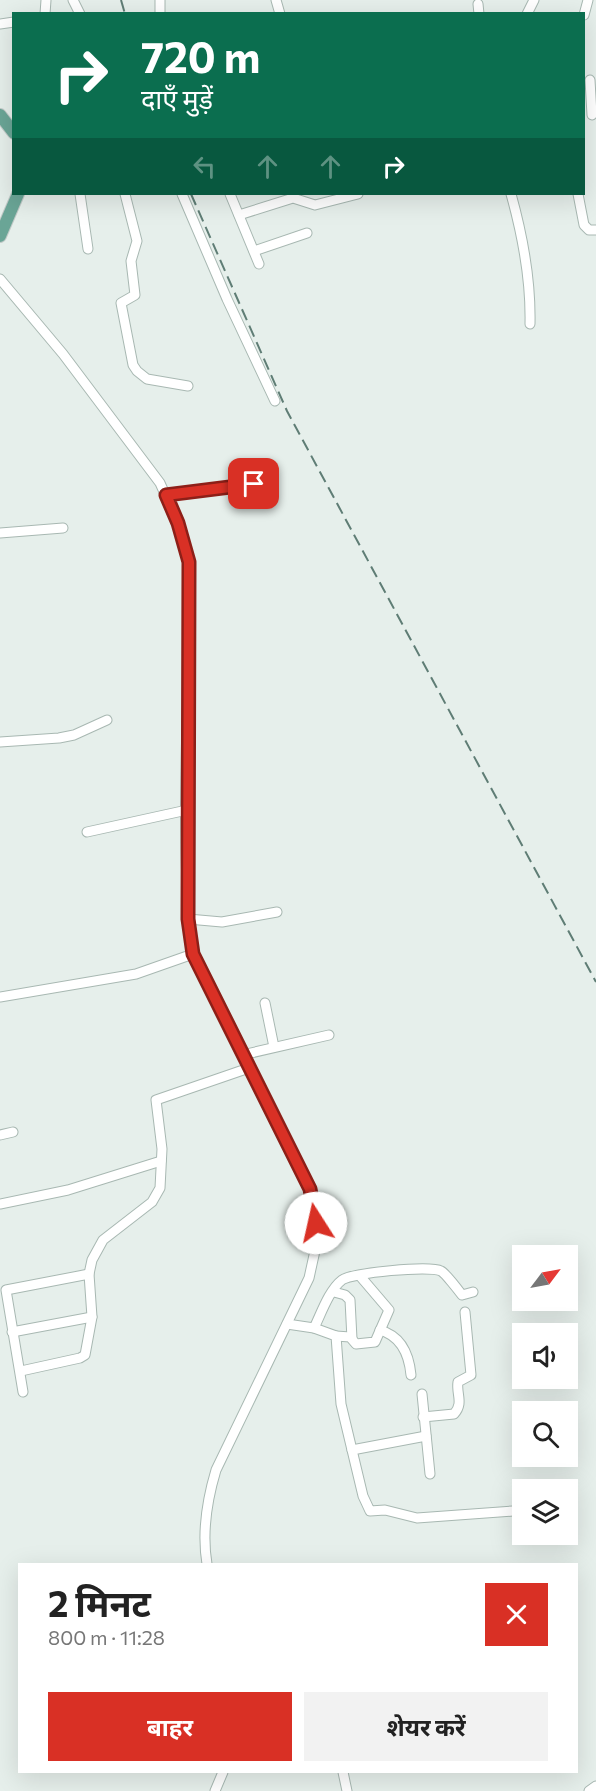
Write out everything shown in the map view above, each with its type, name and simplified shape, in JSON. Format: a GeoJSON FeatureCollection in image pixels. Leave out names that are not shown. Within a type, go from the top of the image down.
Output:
{"type":"FeatureCollection","features":[{"type":"Feature","properties":{"kind":"main road"},"geometry":{"type":"LineString","coordinates":[[0,115],[12,130]]}},
{"type":"Feature","properties":{"kind":"main road"},"geometry":{"type":"LineString","coordinates":[[0,236],[18,195]]}},
{"type":"Feature","properties":{"kind":"street"},"geometry":{"type":"LineString","coordinates":[[590,80],[591,116]]}},
{"type":"Feature","properties":{"kind":"street"},"geometry":{"type":"LineString","coordinates":[[80,195],[88,249]]}},
{"type":"Feature","properties":{"kind":"street"},"geometry":{"type":"LineString","coordinates":[[125,195],[137,240],[131,261],[135,295],[121,303],[133,365],[147,379],[188,386]]}},
{"type":"Feature","properties":{"kind":"street"},"geometry":{"type":"LineString","coordinates":[[182,195],[275,401]]}},
{"type":"Feature","properties":{"kind":"street"},"geometry":{"type":"LineString","coordinates":[[230,195],[260,264]]}},
{"type":"Feature","properties":{"kind":"street"},"geometry":{"type":"LineString","coordinates":[[239,215],[293,198],[315,205],[354,195]]}},
{"type":"Feature","properties":{"kind":"street"},"geometry":{"type":"LineString","coordinates":[[511,195],[524,246],[530,293],[530,324]]}},
{"type":"Feature","properties":{"kind":"street"},"geometry":{"type":"LineString","coordinates":[[578,195],[584,225],[589,230],[596,230]]}},
{"type":"Feature","properties":{"kind":"street"},"geometry":{"type":"LineString","coordinates":[[254,251],[307,233]]}},
{"type":"Feature","properties":{"kind":"street"},"geometry":{"type":"LineString","coordinates":[[0,279],[63,354],[170,494],[189,562],[187,810],[193,954],[245,1054],[249,1068],[310,1189],[315,1209],[318,1237],[309,1278],[216,1470],[210,1489],[204,1546],[207,1563]]}},
{"type":"Feature","properties":{"kind":"street"},"geometry":{"type":"LineString","coordinates":[[170,494],[271,482]]}},
{"type":"Feature","properties":{"kind":"street"},"geometry":{"type":"LineString","coordinates":[[0,533],[63,528]]}},
{"type":"Feature","properties":{"kind":"street"},"geometry":{"type":"LineString","coordinates":[[0,742],[74,735],[107,720]]}},
{"type":"Feature","properties":{"kind":"street"},"geometry":{"type":"LineString","coordinates":[[87,832],[187,810]]}},
{"type":"Feature","properties":{"kind":"street"},"geometry":{"type":"LineString","coordinates":[[192,919],[222,922],[277,912]]}},
{"type":"Feature","properties":{"kind":"street"},"geometry":{"type":"LineString","coordinates":[[0,997],[136,974],[193,954]]}},
{"type":"Feature","properties":{"kind":"street"},"geometry":{"type":"LineString","coordinates":[[265,1003],[274,1047]]}},
{"type":"Feature","properties":{"kind":"street"},"geometry":{"type":"LineString","coordinates":[[245,1054],[328,1035]]}},
{"type":"Feature","properties":{"kind":"street"},"geometry":{"type":"LineString","coordinates":[[21,1371],[83,1357],[92,1317],[89,1274],[92,1260],[104,1240],[157,1196],[160,1188],[161,1161],[156,1100],[249,1068]]}},
{"type":"Feature","properties":{"kind":"street"},"geometry":{"type":"LineString","coordinates":[[0,1135],[13,1132]]}},
{"type":"Feature","properties":{"kind":"street"},"geometry":{"type":"LineString","coordinates":[[0,1204],[68,1190],[161,1161]]}},
{"type":"Feature","properties":{"kind":"street"},"geometry":{"type":"LineString","coordinates":[[314,1328],[343,1279],[413,1268],[436,1270],[441,1272],[462,1295],[473,1292]]}},
{"type":"Feature","properties":{"kind":"street"},"geometry":{"type":"LineString","coordinates":[[23,1392],[21,1371],[3,1291],[89,1274]]}},
{"type":"Feature","properties":{"kind":"street"},"geometry":{"type":"LineString","coordinates":[[287,1324],[314,1328],[352,1339],[357,1344],[371,1344],[377,1339],[388,1307],[360,1276]]}},
{"type":"Feature","properties":{"kind":"street"},"geometry":{"type":"LineString","coordinates":[[334,1293],[345,1295],[350,1300],[352,1339]]}},
{"type":"Feature","properties":{"kind":"street"},"geometry":{"type":"LineString","coordinates":[[423,1417],[454,1414],[461,1401],[458,1382],[471,1375],[465,1312]]}},
{"type":"Feature","properties":{"kind":"street"},"geometry":{"type":"LineString","coordinates":[[12,1332],[92,1317]]}},
{"type":"Feature","properties":{"kind":"street"},"geometry":{"type":"LineString","coordinates":[[381,1330],[396,1336],[410,1359],[411,1375]]}},
{"type":"Feature","properties":{"kind":"street"},"geometry":{"type":"LineString","coordinates":[[336,1336],[340,1394],[363,1496],[370,1511],[385,1510],[417,1518],[512,1511]]}},
{"type":"Feature","properties":{"kind":"street"},"geometry":{"type":"LineString","coordinates":[[422,1394],[430,1474]]}},
{"type":"Feature","properties":{"kind":"street"},"geometry":{"type":"LineString","coordinates":[[352,1449],[426,1436]]}},
{"type":"Feature","properties":{"kind":"street"},"geometry":{"type":"LineString","coordinates":[[215,1791],[223,1773]]}},
{"type":"Feature","properties":{"kind":"street"},"geometry":{"type":"LineString","coordinates":[[343,1773],[347,1791]]}},
{"type":"Feature","properties":{"kind":"street"},"geometry":{"type":"LineString","coordinates":[[589,1791],[596,1786]]}},
{"type":"Feature","properties":{"kind":"railway"},"geometry":{"type":"LineString","coordinates":[[121,0],[124,12]]}},
{"type":"Feature","properties":{"kind":"railway"},"geometry":{"type":"LineString","coordinates":[[191,195],[287,411],[596,982]]}},
{"type":"Feature","properties":{"kind":"route"},"geometry":{"type":"LineString","coordinates":[[254,484],[166,495],[178,523],[189,562],[186,829],[188,919],[193,954],[310,1189],[316,1223]]}}]}
